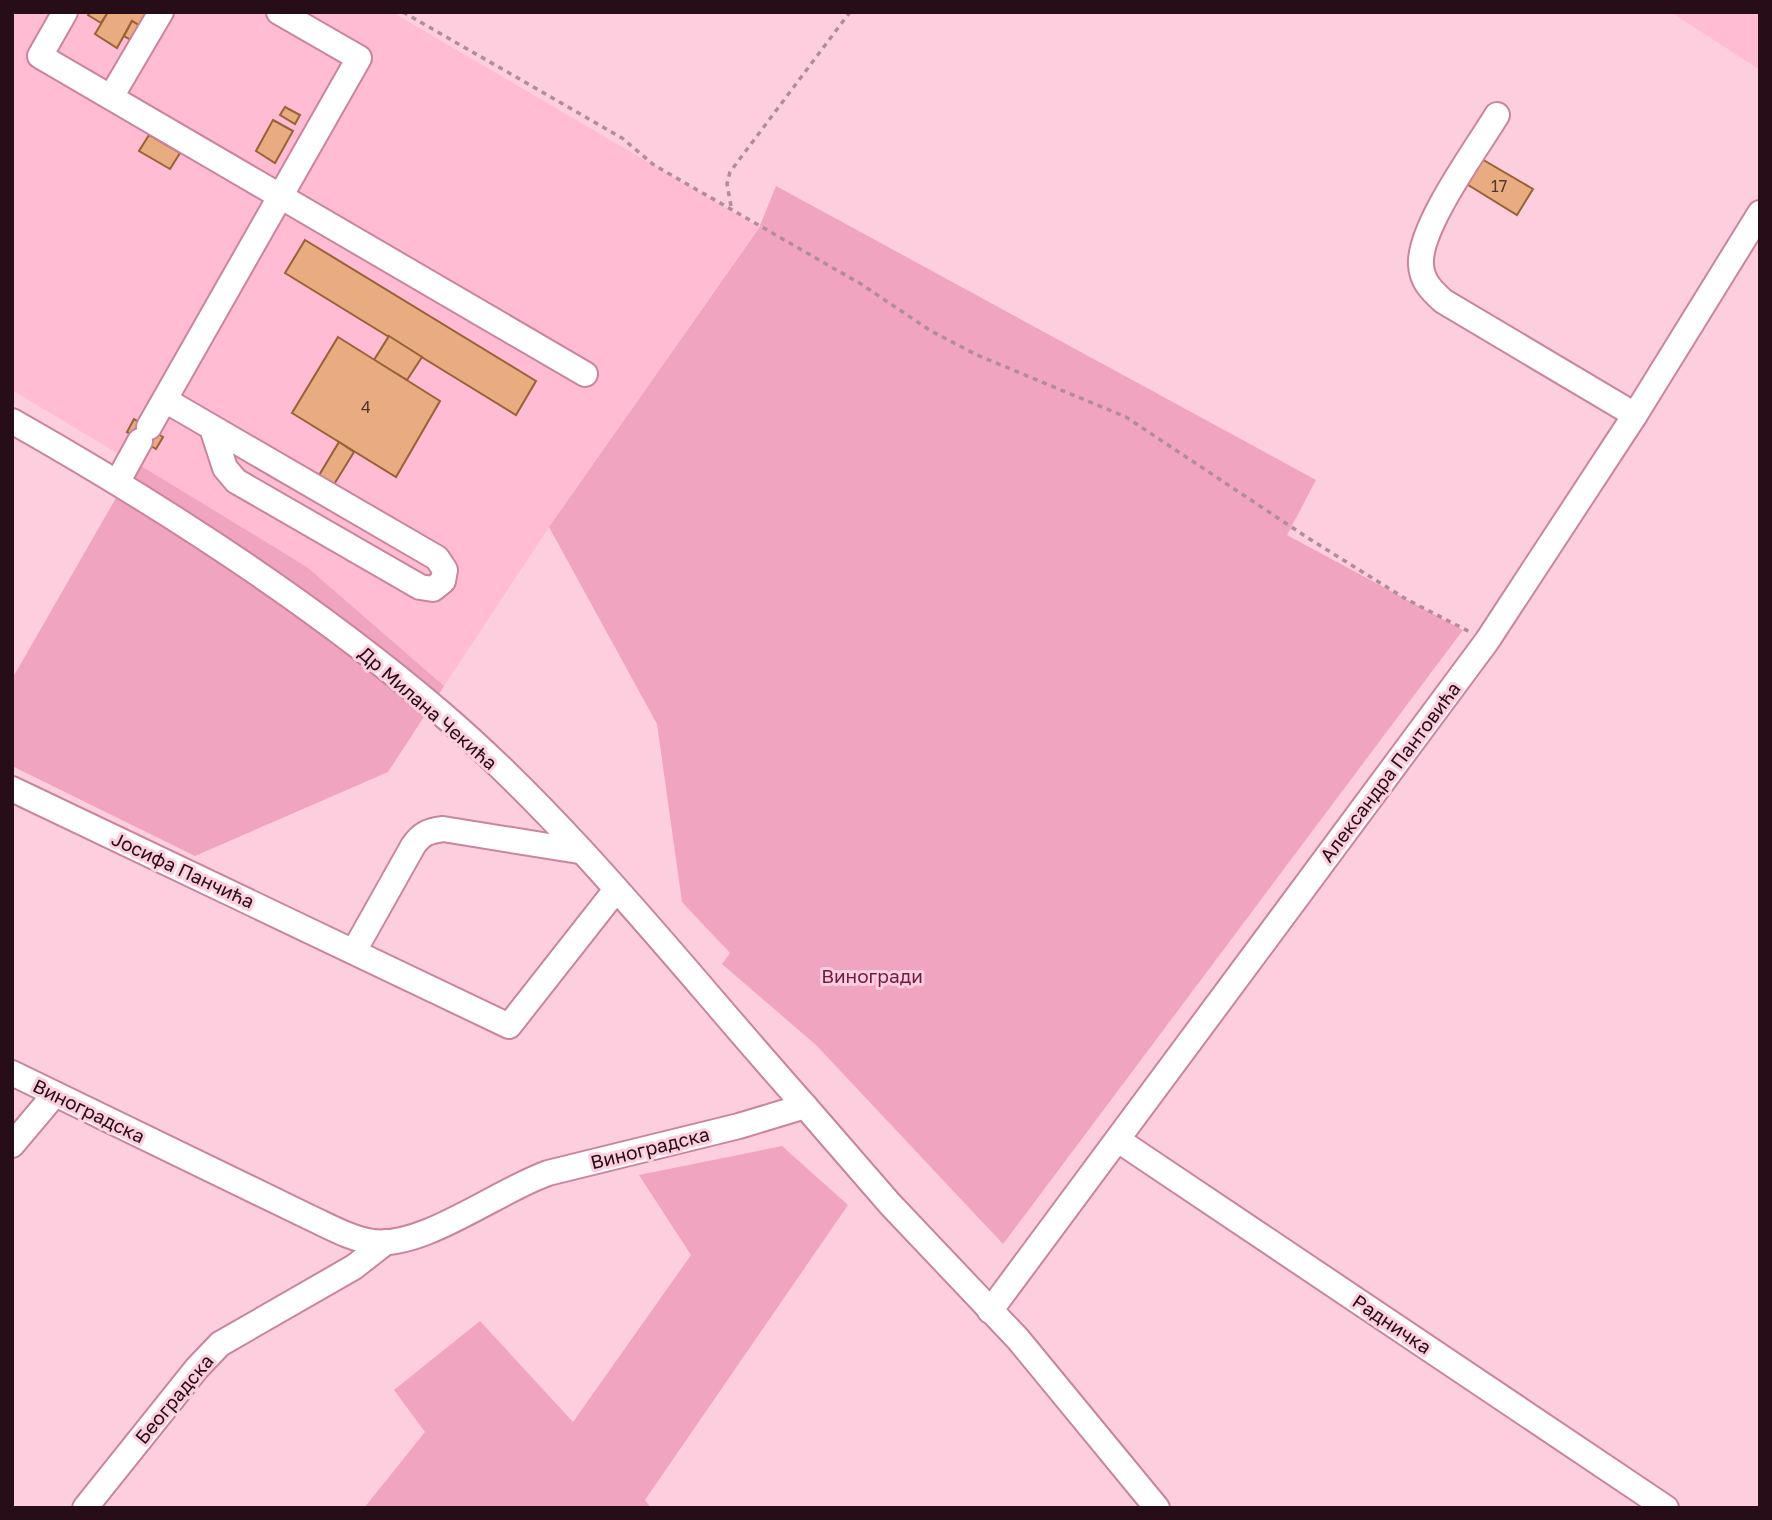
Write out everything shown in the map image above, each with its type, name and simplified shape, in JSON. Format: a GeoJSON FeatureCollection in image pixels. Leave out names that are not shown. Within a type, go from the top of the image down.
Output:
{"type":"FeatureCollection","features":[{"type":"Feature","properties":{"kind":"street"},"geometry":{"type":"LineString","coordinates":[[65,12],[40,56],[281,194],[585,374]]}},
{"type":"Feature","properties":{"kind":"street"},"geometry":{"type":"LineString","coordinates":[[111,97],[161,12]]}},
{"type":"Feature","properties":{"kind":"street"},"geometry":{"type":"LineString","coordinates":[[118,481],[359,58],[278,12]]}},
{"type":"Feature","properties":{"kind":"street"},"geometry":{"type":"LineString","coordinates":[[1497,115],[1424,238],[1421,258],[1424,279],[1443,301],[1635,415]]}},
{"type":"Feature","properties":{"kind":"street","name":"Александра Пантовића"},"geometry":{"type":"LineString","coordinates":[[990,1311],[1487,641],[1635,415],[1760,213]]}},
{"type":"Feature","properties":{"kind":"street"},"geometry":{"type":"LineString","coordinates":[[165,401],[212,428],[439,560],[445,569],[443,581],[433,589],[420,587],[236,481],[225,468],[212,428]]}},
{"type":"Feature","properties":{"kind":"street","name":"Др Милана Чекића"},"geometry":{"type":"LineString","coordinates":[[15,426],[118,481],[286,593],[420,696],[490,758],[579,851],[805,1106]]}},
{"type":"Feature","properties":{"kind":"street","name":"Јосифа Панчића"},"geometry":{"type":"LineString","coordinates":[[12,789],[509,1026],[615,891]]}},
{"type":"Feature","properties":{"kind":"street"},"geometry":{"type":"LineString","coordinates":[[354,951],[419,836],[430,831],[443,829],[579,851]]}},
{"type":"Feature","properties":{"kind":"street","name":"Виноградска"},"geometry":{"type":"LineString","coordinates":[[12,1073],[313,1219],[361,1239],[386,1242],[414,1238],[523,1182],[548,1173],[739,1126],[805,1106]]}},
{"type":"Feature","properties":{"kind":"street"},"geometry":{"type":"LineString","coordinates":[[12,1145],[55,1094]]}},
{"type":"Feature","properties":{"kind":"street"},"geometry":{"type":"LineString","coordinates":[[805,1106],[1018,1339],[1157,1508]]}},
{"type":"Feature","properties":{"kind":"street","name":"Радничка"},"geometry":{"type":"LineString","coordinates":[[1118,1140],[1667,1508]]}},
{"type":"Feature","properties":{"kind":"street","name":"Београдска"},"geometry":{"type":"LineString","coordinates":[[85,1508],[197,1368],[220,1345],[354,1267],[386,1242]]}},
{"type":"Feature","properties":{"kind":"path"},"geometry":{"type":"LineString","coordinates":[[403,12],[622,138],[654,164],[731,206],[861,284],[931,331],[977,355],[1126,417],[1395,592],[1487,641]]}},
{"type":"Feature","properties":{"kind":"path"},"geometry":{"type":"LineString","coordinates":[[731,206],[727,184],[730,172],[850,12]]}},
{"type":"Feature","properties":{"kind":"shaded area"},"geometry":{"type":"Polygon","coordinates":[[[12,12],[392,12],[759,227],[549,527],[444,686],[307,567],[12,390],[12,12]]]}},
{"type":"Feature","properties":{"kind":"shaded area"},"geometry":{"type":"Polygon","coordinates":[[[1671,12],[1760,12],[1760,70],[1671,12]]]}},
{"type":"Feature","properties":{"kind":"green space","name":"Виногради"},"geometry":{"type":"Polygon","coordinates":[[[776,186],[1316,480],[1287,535],[1463,630],[1003,1244],[816,1045],[722,964],[730,953],[682,902],[657,724],[549,527],[759,228],[776,186]]]}},
{"type":"Feature","properties":{"kind":"green space"},"geometry":{"type":"Polygon","coordinates":[[[136,463],[307,567],[444,686],[388,772],[195,856],[12,766],[12,679],[136,463]]]}},
{"type":"Feature","properties":{"kind":"green space"},"geometry":{"type":"Polygon","coordinates":[[[782,1146],[848,1205],[645,1500],[651,1508],[364,1508],[425,1432],[394,1390],[480,1321],[573,1422],[691,1255],[639,1175],[782,1146]]]}},
{"type":"Feature","properties":{"kind":"building"},"geometry":{"type":"Polygon","coordinates":[[[90,12],[108,12],[101,23],[88,15],[90,12]]]}},
{"type":"Feature","properties":{"kind":"building"},"geometry":{"type":"Polygon","coordinates":[[[108,12],[147,12],[140,26],[132,21],[117,48],[95,34],[108,12]]]}},
{"type":"Feature","properties":{"kind":"building"},"geometry":{"type":"Polygon","coordinates":[[[132,21],[140,26],[140,45],[124,36],[132,21]]]}},
{"type":"Feature","properties":{"kind":"building"},"geometry":{"type":"Polygon","coordinates":[[[285,107],[300,115],[295,124],[280,115],[285,107]]]}},
{"type":"Feature","properties":{"kind":"building"},"geometry":{"type":"Polygon","coordinates":[[[273,120],[293,131],[275,163],[256,151],[273,120]]]}},
{"type":"Feature","properties":{"kind":"building"},"geometry":{"type":"Polygon","coordinates":[[[149,135],[180,153],[170,169],[139,151],[149,135]]]}},
{"type":"Feature","properties":{"kind":"building"},"geometry":{"type":"Polygon","coordinates":[[[1480,158],[1533,189],[1517,215],[1465,183],[1480,158]]]}},
{"type":"Feature","properties":{"kind":"building"},"geometry":{"type":"Polygon","coordinates":[[[305,240],[536,381],[516,415],[285,273],[305,240]]]}},
{"type":"Feature","properties":{"kind":"building"},"geometry":{"type":"Polygon","coordinates":[[[389,336],[422,357],[407,380],[374,360],[389,336]]]}},
{"type":"Feature","properties":{"kind":"building"},"geometry":{"type":"Polygon","coordinates":[[[338,337],[440,401],[396,477],[292,413],[338,337]]]}},
{"type":"Feature","properties":{"kind":"building"},"geometry":{"type":"Polygon","coordinates":[[[134,419],[163,437],[156,449],[127,432],[134,419]]]}},
{"type":"Feature","properties":{"kind":"building"},"geometry":{"type":"Polygon","coordinates":[[[339,442],[354,452],[333,486],[318,477],[339,442]]]}}]}
